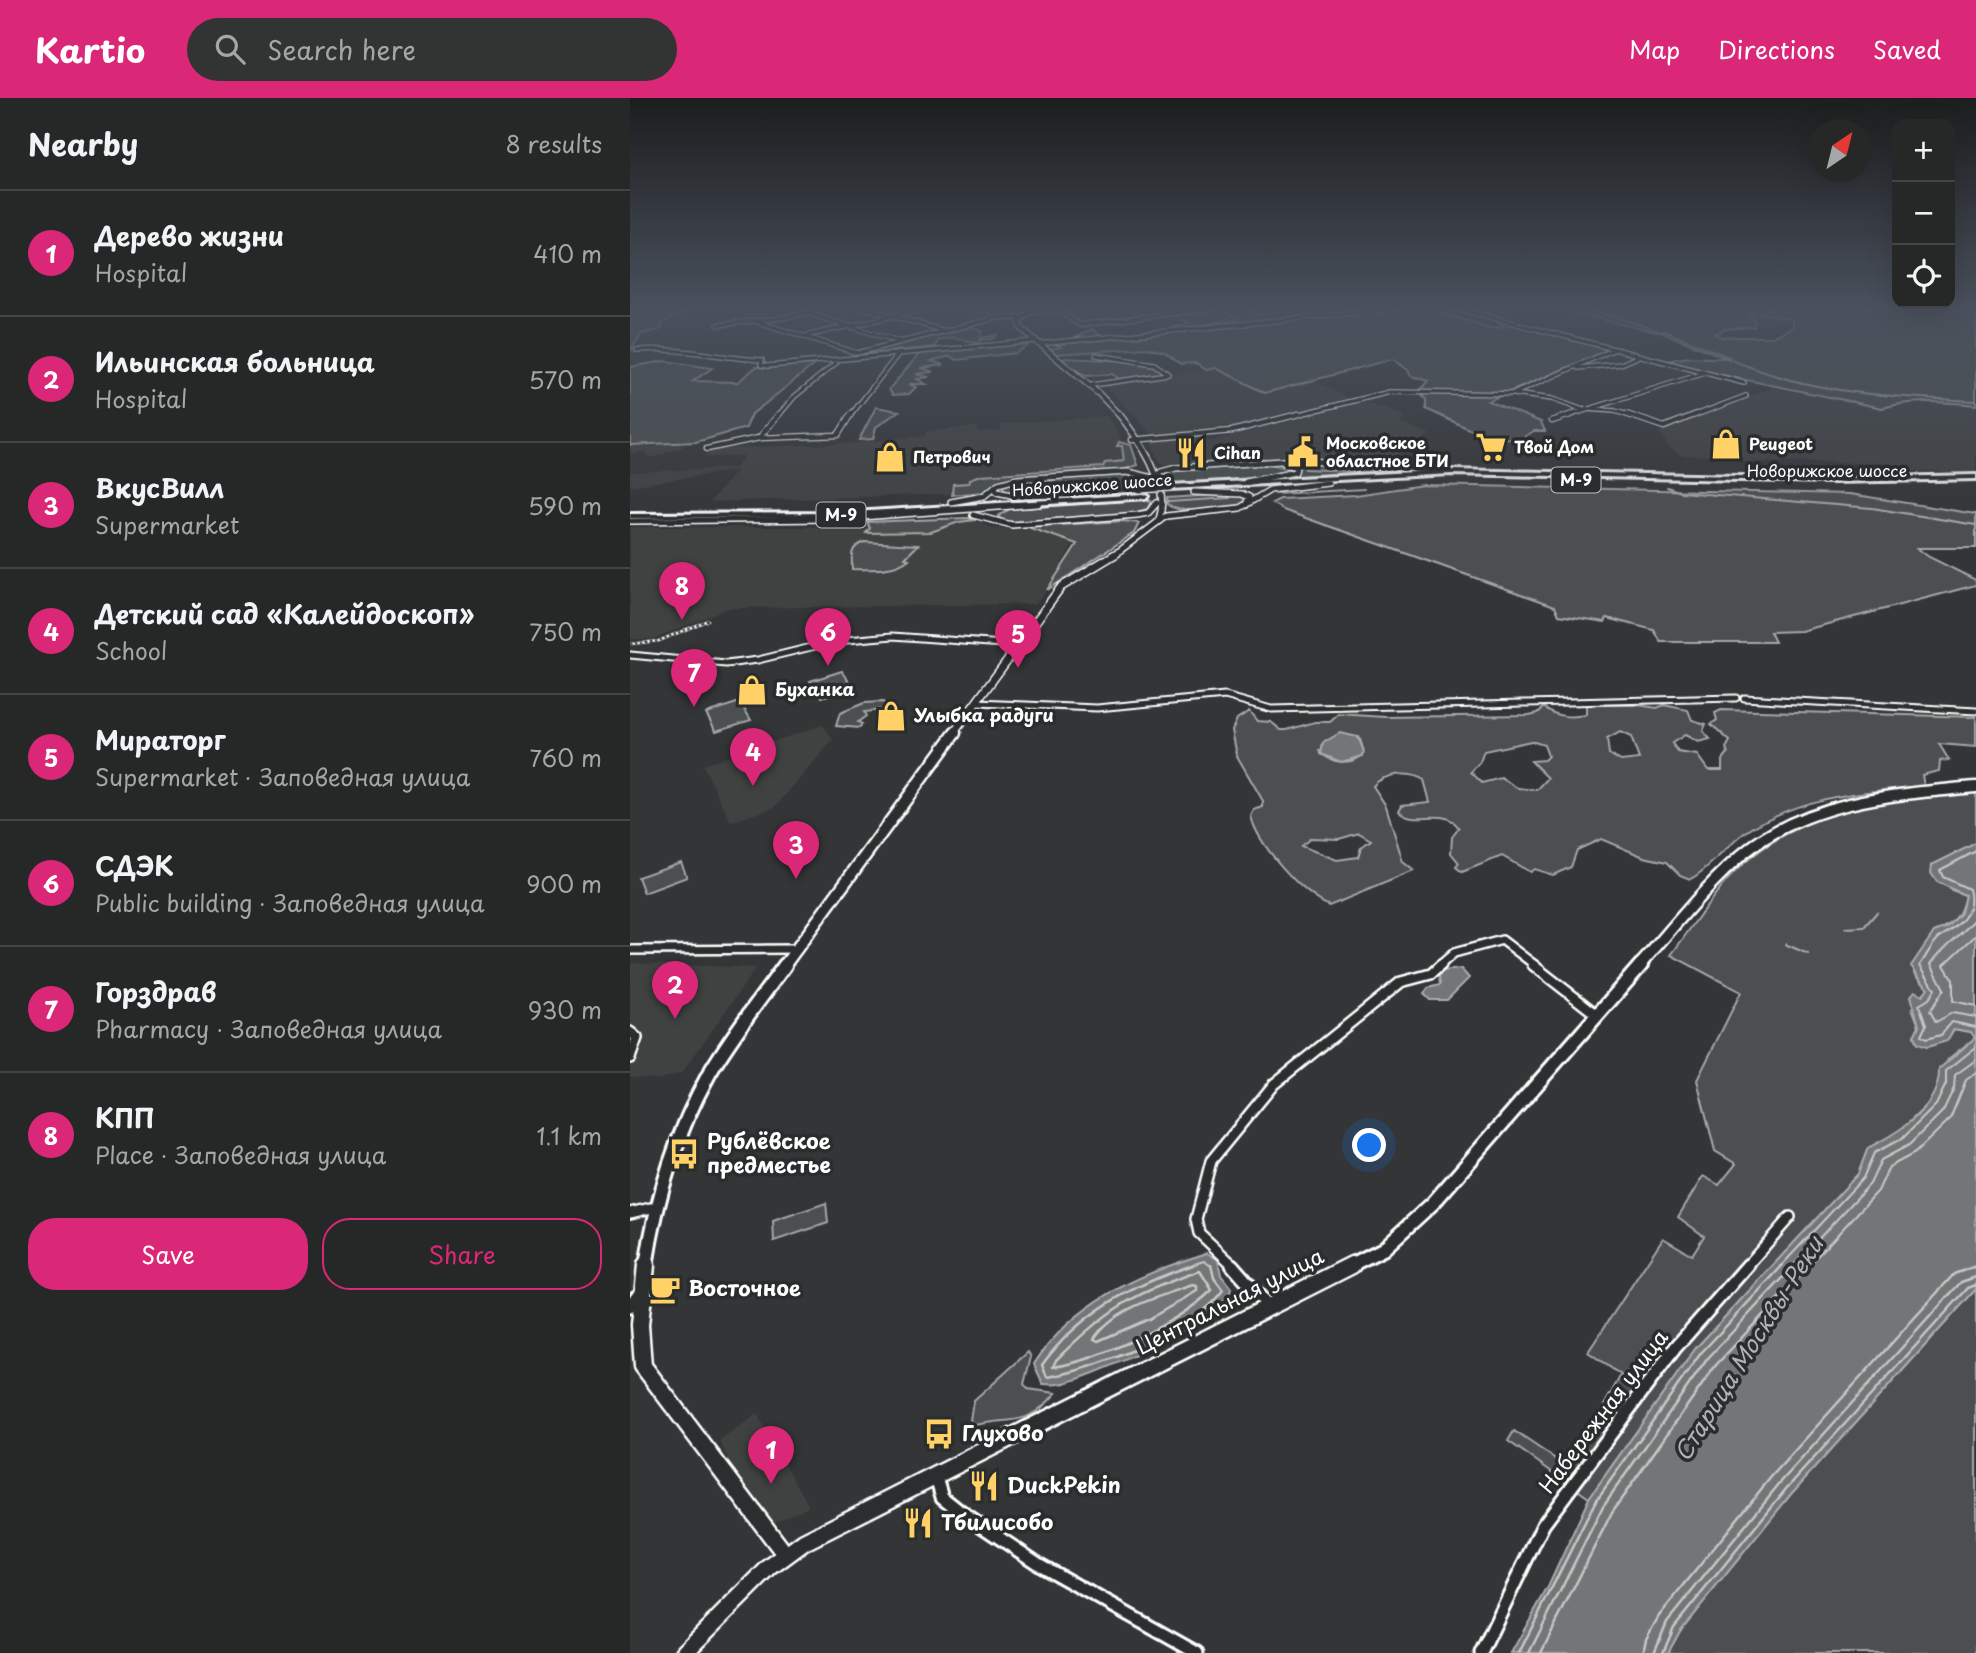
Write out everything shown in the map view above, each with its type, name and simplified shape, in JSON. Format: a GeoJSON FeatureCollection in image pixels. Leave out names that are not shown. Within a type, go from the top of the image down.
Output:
{"type":"FeatureCollection","features":[{"type":"Feature","properties":{"kind":"highway","name":"Новорижское шоссе"},"geometry":{"type":"LineString","coordinates":[[630,518],[801,516],[1052,503],[1244,482],[1455,472],[1809,480],[1976,477]]}},
{"type":"Feature","properties":{"kind":"highway","name":"Новорижское шоссе"},"geometry":{"type":"LineString","coordinates":[[1172,490],[1194,492],[1478,477],[1832,486],[1976,483]]}},
{"type":"Feature","properties":{"kind":"highway","name":"Новорижское шоссе"},"geometry":{"type":"LineString","coordinates":[[630,509],[812,509],[1142,493]]}},
{"type":"Feature","properties":{"kind":"street"},"geometry":{"type":"LineString","coordinates":[[759,438],[794,397],[814,381]]}},
{"type":"Feature","properties":{"kind":"street"},"geometry":{"type":"LineString","coordinates":[[707,449],[759,438],[838,435],[876,381]]}},
{"type":"Feature","properties":{"kind":"street"},"geometry":{"type":"LineString","coordinates":[[1086,381],[1121,413],[1146,461]]}},
{"type":"Feature","properties":{"kind":"street"},"geometry":{"type":"LineString","coordinates":[[1092,385],[1123,381]]}},
{"type":"Feature","properties":{"kind":"street"},"geometry":{"type":"LineString","coordinates":[[1514,394],[1545,381]]}},
{"type":"Feature","properties":{"kind":"street"},"geometry":{"type":"LineString","coordinates":[[1552,421],[1681,381]]}},
{"type":"Feature","properties":{"kind":"street"},"geometry":{"type":"LineString","coordinates":[[1735,381],[1744,383]]}},
{"type":"Feature","properties":{"kind":"street"},"geometry":{"type":"LineString","coordinates":[[785,1554],[636,1363],[633,1302],[651,1208],[671,1145],[699,1087],[1025,634],[1061,587],[1156,524],[1160,503],[1143,450],[1099,392]]}},
{"type":"Feature","properties":{"kind":"street"},"geometry":{"type":"LineString","coordinates":[[1135,439],[1241,429],[1382,393],[1514,394],[1552,400],[1585,410],[1615,411],[1664,427],[1746,396]]}},
{"type":"Feature","properties":{"kind":"street"},"geometry":{"type":"LineString","coordinates":[[1132,430],[1146,436],[1164,437]]}},
{"type":"Feature","properties":{"kind":"street"},"geometry":{"type":"LineString","coordinates":[[1143,450],[1147,442],[1164,437]]}},
{"type":"Feature","properties":{"kind":"street","name":"М-9"},"geometry":{"type":"LineString","coordinates":[[1117,472],[1136,468],[1146,461],[1161,467],[1187,467],[1310,460],[1455,472]]}},
{"type":"Feature","properties":{"kind":"street","name":"М-9"},"geometry":{"type":"LineString","coordinates":[[1244,482],[1288,476],[1297,470],[1290,464],[1266,462]]}},
{"type":"Feature","properties":{"kind":"street","name":"М-9"},"geometry":{"type":"LineString","coordinates":[[951,502],[984,496],[995,487],[1017,479],[1117,472],[1139,472],[1152,477],[1165,471],[1187,467]]}},
{"type":"Feature","properties":{"kind":"street","name":"М-9"},"geometry":{"type":"LineString","coordinates":[[1156,524],[1166,516],[1227,510],[1247,505],[1270,490],[1328,483]]}},
{"type":"Feature","properties":{"kind":"street","name":"М-9"},"geometry":{"type":"LineString","coordinates":[[995,487],[997,492],[1008,496],[1065,495]]}},
{"type":"Feature","properties":{"kind":"street","name":"М-9"},"geometry":{"type":"LineString","coordinates":[[1194,492],[1242,494],[1249,498],[1247,505]]}},
{"type":"Feature","properties":{"kind":"street"},"geometry":{"type":"LineString","coordinates":[[630,518],[757,522],[955,514],[1052,503]]}},
{"type":"Feature","properties":{"kind":"street"},"geometry":{"type":"LineString","coordinates":[[1008,508],[995,516],[998,521],[1012,525],[1148,513],[1160,503]]}},
{"type":"Feature","properties":{"kind":"street"},"geometry":{"type":"LineString","coordinates":[[1145,531],[1160,503]]}},
{"type":"Feature","properties":{"kind":"street","name":"М-9"},"geometry":{"type":"LineString","coordinates":[[1160,503],[1172,511],[1194,512]]}},
{"type":"Feature","properties":{"kind":"street"},"geometry":{"type":"LineString","coordinates":[[955,514],[982,516],[1012,525]]}},
{"type":"Feature","properties":{"kind":"street"},"geometry":{"type":"LineString","coordinates":[[1121,517],[1142,519],[1145,531]]}},
{"type":"Feature","properties":{"kind":"street"},"geometry":{"type":"LineString","coordinates":[[986,642],[1010,641],[1025,634]]}},
{"type":"Feature","properties":{"kind":"street"},"geometry":{"type":"LineString","coordinates":[[630,655],[723,664],[769,659],[834,642],[869,637],[912,636],[1017,645]]}},
{"type":"Feature","properties":{"kind":"street"},"geometry":{"type":"LineString","coordinates":[[986,642],[1004,648],[1008,658]]}},
{"type":"Feature","properties":{"kind":"street"},"geometry":{"type":"LineString","coordinates":[[976,703],[1097,708],[1225,696],[1271,709],[1736,698]]}},
{"type":"Feature","properties":{"kind":"street"},"geometry":{"type":"LineString","coordinates":[[1745,698],[1976,711]]}},
{"type":"Feature","properties":{"kind":"street","name":"Центральная улица"},"geometry":{"type":"LineString","coordinates":[[684,1653],[785,1554],[1383,1249],[1411,1227],[1713,884],[1754,845],[1816,814],[1894,797],[1976,787]]}},
{"type":"Feature","properties":{"kind":"street"},"geometry":{"type":"LineString","coordinates":[[1270,1308],[1217,1247],[1199,1233],[1196,1219],[1211,1161],[1274,1084],[1401,982],[1431,974],[1454,953],[1502,940],[1597,1014]]}},
{"type":"Feature","properties":{"kind":"street"},"geometry":{"type":"LineString","coordinates":[[630,950],[798,948]]}},
{"type":"Feature","properties":{"kind":"street"},"geometry":{"type":"LineString","coordinates":[[630,1032],[637,1038],[631,1053]]}},
{"type":"Feature","properties":{"kind":"street"},"geometry":{"type":"LineString","coordinates":[[630,1213],[651,1208]]}},
{"type":"Feature","properties":{"kind":"street","name":"Набережная улица"},"geometry":{"type":"LineString","coordinates":[[1481,1653],[1543,1525],[1675,1348],[1790,1217]]}},
{"type":"Feature","properties":{"kind":"street"},"geometry":{"type":"LineString","coordinates":[[936,1477],[942,1497],[962,1513],[1040,1564],[1197,1653]]}},
{"type":"Feature","properties":{"kind":"shaded area"},"geometry":{"type":"Polygon","coordinates":[[[630,381],[794,381],[752,414],[746,428],[696,442],[630,445],[630,381]]]}},
{"type":"Feature","properties":{"kind":"shaded area"},"geometry":{"type":"Polygon","coordinates":[[[896,381],[920,381],[926,384],[909,384],[916,387],[909,394],[893,395],[889,389],[896,381]]]}},
{"type":"Feature","properties":{"kind":"shaded area"},"geometry":{"type":"Polygon","coordinates":[[[1127,381],[1242,381],[1265,392],[1313,381],[1349,398],[1230,428],[1153,435],[1103,384],[1127,381]]]}},
{"type":"Feature","properties":{"kind":"shaded area"},"geometry":{"type":"Polygon","coordinates":[[[1241,381],[1312,381],[1265,393],[1241,381]]]}},
{"type":"Feature","properties":{"kind":"shaded area"},"geometry":{"type":"Polygon","coordinates":[[[1428,381],[1536,381],[1488,401],[1541,422],[1545,431],[1534,431],[1517,441],[1469,429],[1426,409],[1426,400],[1421,394],[1425,393],[1420,390],[1428,381]]]}},
{"type":"Feature","properties":{"kind":"shaded area"},"geometry":{"type":"Polygon","coordinates":[[[1749,381],[1976,381],[1976,405],[1917,402],[1882,408],[1749,381]]]}},
{"type":"Feature","properties":{"kind":"shaded area"},"geometry":{"type":"Polygon","coordinates":[[[1772,388],[1882,408],[1907,401],[1930,400],[1976,405],[1976,472],[1911,471],[1884,463],[1745,462],[1740,456],[1680,455],[1669,447],[1659,432],[1772,388]]]}},
{"type":"Feature","properties":{"kind":"shaded area"},"geometry":{"type":"Polygon","coordinates":[[[1363,402],[1405,416],[1401,423],[1431,434],[1379,465],[1255,457],[1244,462],[1171,466],[1161,464],[1150,442],[1201,437],[1211,441],[1234,435],[1231,433],[1255,430],[1363,402]]]}},
{"type":"Feature","properties":{"kind":"shaded area"},"geometry":{"type":"Polygon","coordinates":[[[876,407],[899,411],[876,427],[873,439],[859,440],[876,407]]]}},
{"type":"Feature","properties":{"kind":"shaded area"},"geometry":{"type":"Polygon","coordinates":[[[1107,416],[1119,434],[1121,442],[1117,443],[1122,446],[1125,461],[1105,463],[1104,467],[981,475],[970,483],[953,484],[952,494],[710,502],[737,470],[630,486],[630,472],[735,468],[744,456],[705,457],[712,449],[857,443],[925,436],[927,431],[977,427],[977,432],[1001,430],[1001,424],[1107,416]]]}},
{"type":"Feature","properties":{"kind":"shaded area"},"geometry":{"type":"Polygon","coordinates":[[[696,439],[679,444],[684,447],[654,457],[649,457],[645,452],[630,453],[632,444],[647,442],[650,446],[696,439]]]}},
{"type":"Feature","properties":{"kind":"shaded area"},"geometry":{"type":"Polygon","coordinates":[[[1119,442],[1131,445],[1138,465],[1122,470],[1012,478],[999,481],[985,492],[952,495],[953,484],[969,483],[970,479],[981,475],[1103,467],[1105,463],[1124,461],[1122,446],[1117,446],[1119,442]]]}},
{"type":"Feature","properties":{"kind":"shaded area"},"geometry":{"type":"Polygon","coordinates":[[[1287,462],[1322,462],[1382,471],[1295,476],[1299,467],[1287,462]]]}},
{"type":"Feature","properties":{"kind":"shaded area"},"geometry":{"type":"Polygon","coordinates":[[[1284,464],[1293,470],[1277,476],[1169,484],[1161,477],[1172,471],[1284,464]]]}},
{"type":"Feature","properties":{"kind":"shaded area"},"geometry":{"type":"Polygon","coordinates":[[[1132,474],[1144,478],[1144,482],[1137,483],[1137,486],[1015,494],[1001,491],[1004,486],[1015,481],[1132,474]]]}},
{"type":"Feature","properties":{"kind":"shaded area"},"geometry":{"type":"Polygon","coordinates":[[[1423,485],[1850,494],[1976,514],[1976,548],[1917,548],[1929,557],[1976,580],[1976,585],[1801,631],[1770,632],[1775,642],[1661,642],[1654,630],[1607,618],[1605,622],[1559,615],[1555,606],[1283,510],[1272,503],[1280,499],[1356,495],[1423,485]]]}},
{"type":"Feature","properties":{"kind":"shaded area"},"geometry":{"type":"Polygon","coordinates":[[[1231,494],[1244,497],[1246,502],[1205,510],[1182,509],[1167,504],[1167,498],[1231,494]]]}},
{"type":"Feature","properties":{"kind":"shaded area"},"geometry":{"type":"Polygon","coordinates":[[[1151,501],[1150,508],[1129,514],[1016,522],[1003,521],[998,516],[1010,509],[1151,501]]]}},
{"type":"Feature","properties":{"kind":"shaded area"},"geometry":{"type":"Polygon","coordinates":[[[967,518],[976,520],[959,522],[931,532],[866,533],[870,528],[867,522],[967,518]]]}},
{"type":"Feature","properties":{"kind":"shaded area"},"geometry":{"type":"Polygon","coordinates":[[[1123,521],[1139,523],[1134,533],[1047,590],[1077,544],[1027,527],[1123,521]]]}},
{"type":"Feature","properties":{"kind":"shaded area"},"geometry":{"type":"Polygon","coordinates":[[[980,522],[991,528],[1031,530],[1073,544],[1047,590],[1035,604],[728,608],[653,639],[630,639],[630,527],[797,527],[980,522]]]}},
{"type":"Feature","properties":{"kind":"shaded area"},"geometry":{"type":"Polygon","coordinates":[[[864,542],[918,545],[905,558],[909,559],[896,566],[852,569],[854,550],[864,542]]]}},
{"type":"Feature","properties":{"kind":"shaded area"},"geometry":{"type":"Polygon","coordinates":[[[842,671],[854,687],[822,697],[810,681],[842,671]]]}},
{"type":"Feature","properties":{"kind":"shaded area"},"geometry":{"type":"Polygon","coordinates":[[[740,702],[751,720],[716,731],[706,713],[740,702]]]}},
{"type":"Feature","properties":{"kind":"shaded area"},"geometry":{"type":"Polygon","coordinates":[[[883,702],[886,706],[881,710],[864,712],[866,716],[858,722],[862,724],[860,728],[836,726],[840,713],[864,703],[883,702]]]}},
{"type":"Feature","properties":{"kind":"shaded area"},"geometry":{"type":"Polygon","coordinates":[[[1586,705],[1638,705],[1657,708],[1664,705],[1688,710],[1692,720],[1706,724],[1703,731],[1710,739],[1698,742],[1685,735],[1672,743],[1678,752],[1697,755],[1708,770],[1722,770],[1722,760],[1728,753],[1726,748],[1730,741],[1711,724],[1717,720],[1715,713],[1721,710],[1976,717],[1976,747],[1939,744],[1949,760],[1940,761],[1939,771],[1922,775],[1924,786],[1830,798],[1785,811],[1743,834],[1690,879],[1680,875],[1667,862],[1644,857],[1601,839],[1577,850],[1571,867],[1553,875],[1534,869],[1530,872],[1502,856],[1462,872],[1456,867],[1459,863],[1451,853],[1452,837],[1459,828],[1453,821],[1438,817],[1414,817],[1399,811],[1402,805],[1430,802],[1424,780],[1412,775],[1390,776],[1373,786],[1386,806],[1403,862],[1414,871],[1329,906],[1294,879],[1262,840],[1251,816],[1254,810],[1263,807],[1263,801],[1237,756],[1232,730],[1237,719],[1249,711],[1257,721],[1271,722],[1281,730],[1315,722],[1330,722],[1339,714],[1385,717],[1529,715],[1538,713],[1544,707],[1563,716],[1586,715],[1586,705]],[[1620,732],[1607,739],[1609,754],[1621,761],[1639,759],[1631,737],[1620,732]],[[1360,739],[1320,751],[1329,759],[1341,762],[1354,760],[1364,753],[1360,739]],[[1531,741],[1484,751],[1480,762],[1471,772],[1482,783],[1501,778],[1518,788],[1537,790],[1548,778],[1531,761],[1544,760],[1548,756],[1544,745],[1531,741]],[[1359,833],[1339,839],[1311,838],[1301,846],[1337,860],[1358,857],[1361,847],[1371,840],[1359,833]]]}},
{"type":"Feature","properties":{"kind":"shaded area"},"geometry":{"type":"Polygon","coordinates":[[[823,725],[833,740],[775,807],[731,822],[703,765],[823,725]]]}},
{"type":"Feature","properties":{"kind":"shaded area"},"geometry":{"type":"Polygon","coordinates":[[[1976,790],[1976,843],[1933,865],[1951,890],[1965,895],[1955,918],[1947,926],[1934,932],[1915,973],[1928,988],[1912,1008],[1919,1026],[1914,1036],[1917,1043],[1927,1047],[1946,1041],[1953,1029],[1971,1032],[1976,1037],[1948,1059],[1931,1101],[1899,1132],[1868,1148],[1858,1174],[1696,1348],[1589,1498],[1508,1441],[1514,1431],[1569,1468],[1621,1375],[1588,1352],[1663,1238],[1692,1255],[1704,1236],[1678,1217],[1703,1176],[1719,1185],[1736,1164],[1715,1151],[1697,1080],[1741,992],[1671,955],[1731,876],[1766,846],[1793,830],[1851,809],[1976,790]]]}},
{"type":"Feature","properties":{"kind":"shaded area"},"geometry":{"type":"Polygon","coordinates":[[[681,862],[687,877],[644,893],[638,877],[681,862]]]}},
{"type":"Feature","properties":{"kind":"shaded area"},"geometry":{"type":"Polygon","coordinates":[[[630,963],[756,968],[682,1073],[659,1079],[630,1077],[630,1065],[642,1042],[630,1025],[630,963]]]}},
{"type":"Feature","properties":{"kind":"shaded area"},"geometry":{"type":"Polygon","coordinates":[[[826,1203],[828,1223],[774,1241],[773,1221],[826,1203]]]}},
{"type":"Feature","properties":{"kind":"shaded area"},"geometry":{"type":"Polygon","coordinates":[[[1976,1289],[1976,1653],[1668,1653],[1680,1631],[1791,1494],[1976,1289]]]}},
{"type":"Feature","properties":{"kind":"shaded area"},"geometry":{"type":"Polygon","coordinates":[[[1028,1352],[1031,1357],[1024,1384],[1028,1389],[1056,1393],[1027,1417],[976,1425],[971,1421],[974,1401],[1028,1352]]]}},
{"type":"Feature","properties":{"kind":"shaded area"},"geometry":{"type":"Polygon","coordinates":[[[757,1414],[809,1506],[773,1523],[729,1461],[720,1441],[757,1414]]]}},
{"type":"Feature","properties":{"kind":"water"},"geometry":{"type":"Polygon","coordinates":[[[1340,733],[1358,737],[1364,751],[1363,756],[1341,762],[1321,754],[1323,743],[1340,733]]]}},
{"type":"Feature","properties":{"kind":"water","name":"Старица Москвы-Реки"},"geometry":{"type":"Polygon","coordinates":[[[1976,843],[1976,1289],[1791,1494],[1680,1631],[1668,1653],[1511,1653],[1548,1587],[1589,1498],[1696,1348],[1858,1174],[1868,1148],[1904,1126],[1925,1107],[1938,1083],[1939,1069],[1975,1038],[1971,1032],[1954,1029],[1947,1041],[1927,1047],[1917,1044],[1914,1036],[1919,1026],[1911,996],[1915,991],[1923,995],[1928,988],[1911,966],[1934,932],[1948,927],[1961,913],[1965,895],[1937,882],[1931,873],[1932,865],[1976,843]]]}},
{"type":"Feature","properties":{"kind":"water"},"geometry":{"type":"Polygon","coordinates":[[[1461,969],[1469,978],[1447,1000],[1430,1000],[1424,994],[1428,988],[1440,985],[1439,977],[1442,971],[1461,969]]]}},
{"type":"Feature","properties":{"kind":"water"},"geometry":{"type":"Polygon","coordinates":[[[1207,1253],[1218,1260],[1221,1275],[1231,1288],[1228,1299],[1218,1309],[1176,1335],[1121,1362],[1074,1380],[1043,1384],[1034,1364],[1068,1323],[1088,1307],[1157,1270],[1207,1253]]]}},
{"type":"Feature","properties":{"kind":"waterway"},"geometry":{"type":"LineString","coordinates":[[1794,381],[1877,395],[1976,401]]}},
{"type":"Feature","properties":{"kind":"waterway"},"geometry":{"type":"LineString","coordinates":[[1255,458],[1267,459]]}},
{"type":"Feature","properties":{"kind":"waterway"},"geometry":{"type":"LineString","coordinates":[[1268,465],[1288,469]]}},
{"type":"Feature","properties":{"kind":"waterway"},"geometry":{"type":"LineString","coordinates":[[1304,469],[1351,471]]}},
{"type":"Feature","properties":{"kind":"waterway"},"geometry":{"type":"LineString","coordinates":[[1667,487],[1681,492],[1872,508],[1976,525]]}},
{"type":"Feature","properties":{"kind":"waterway"},"geometry":{"type":"LineString","coordinates":[[1275,494],[1364,489]]}},
{"type":"Feature","properties":{"kind":"waterway"},"geometry":{"type":"LineString","coordinates":[[1168,502],[1230,498]]}},
{"type":"Feature","properties":{"kind":"waterway"},"geometry":{"type":"LineString","coordinates":[[1845,928],[1864,927],[1877,912]]}},
{"type":"Feature","properties":{"kind":"waterway"},"geometry":{"type":"LineString","coordinates":[[1785,944],[1808,954]]}},
{"type":"Feature","properties":{"kind":"railway"},"geometry":{"type":"LineString","coordinates":[[630,644],[659,641],[708,620]]}},
{"type":"Feature","properties":{"kind":"place","name":"Peugeot"},"geometry":{"type":"Point","coordinates":[1726,444]}},
{"type":"Feature","properties":{"kind":"place","name":"Твой Дом"},"geometry":{"type":"Point","coordinates":[1491,447]}},
{"type":"Feature","properties":{"kind":"place","name":"Московское областное БТИ"},"geometry":{"type":"Point","coordinates":[1303,452]}},
{"type":"Feature","properties":{"kind":"place","name":"Cihan"},"geometry":{"type":"Point","coordinates":[1191,453]}},
{"type":"Feature","properties":{"kind":"place","name":"Петрович"},"geometry":{"type":"Point","coordinates":[890,457]}},
{"type":"Feature","properties":{"kind":"place","name":"КПП"},"geometry":{"type":"Point","coordinates":[682,620]}},
{"type":"Feature","properties":{"kind":"place","name":"СДЭК"},"geometry":{"type":"Point","coordinates":[828,666]}},
{"type":"Feature","properties":{"kind":"place","name":"Мираторг"},"geometry":{"type":"Point","coordinates":[1018,668]}},
{"type":"Feature","properties":{"kind":"place","name":"Буханка"},"geometry":{"type":"Point","coordinates":[752,690]}},
{"type":"Feature","properties":{"kind":"place","name":"Горздрав"},"geometry":{"type":"Point","coordinates":[694,707]}},
{"type":"Feature","properties":{"kind":"place","name":"Улыбка радуги"},"geometry":{"type":"Point","coordinates":[891,716]}},
{"type":"Feature","properties":{"kind":"place","name":"Детский сад «Калейдоскоп»"},"geometry":{"type":"Point","coordinates":[753,786]}},
{"type":"Feature","properties":{"kind":"place","name":"ВкусВилл"},"geometry":{"type":"Point","coordinates":[796,879]}},
{"type":"Feature","properties":{"kind":"place","name":"Ильинская больница"},"geometry":{"type":"Point","coordinates":[675,1019]}},
{"type":"Feature","properties":{"kind":"place","name":"Рублёвское предместье"},"geometry":{"type":"Point","coordinates":[684,1154]}},
{"type":"Feature","properties":{"kind":"place","name":"Восточное"},"geometry":{"type":"Point","coordinates":[665,1289]}},
{"type":"Feature","properties":{"kind":"place","name":"Глухово"},"geometry":{"type":"Point","coordinates":[939,1434]}},
{"type":"Feature","properties":{"kind":"place","name":"Дерево жизни"},"geometry":{"type":"Point","coordinates":[771,1484]}},
{"type":"Feature","properties":{"kind":"place","name":"DuckPekin"},"geometry":{"type":"Point","coordinates":[984,1486]}},
{"type":"Feature","properties":{"kind":"place","name":"Тбилисобо"},"geometry":{"type":"Point","coordinates":[918,1523]}}]}
